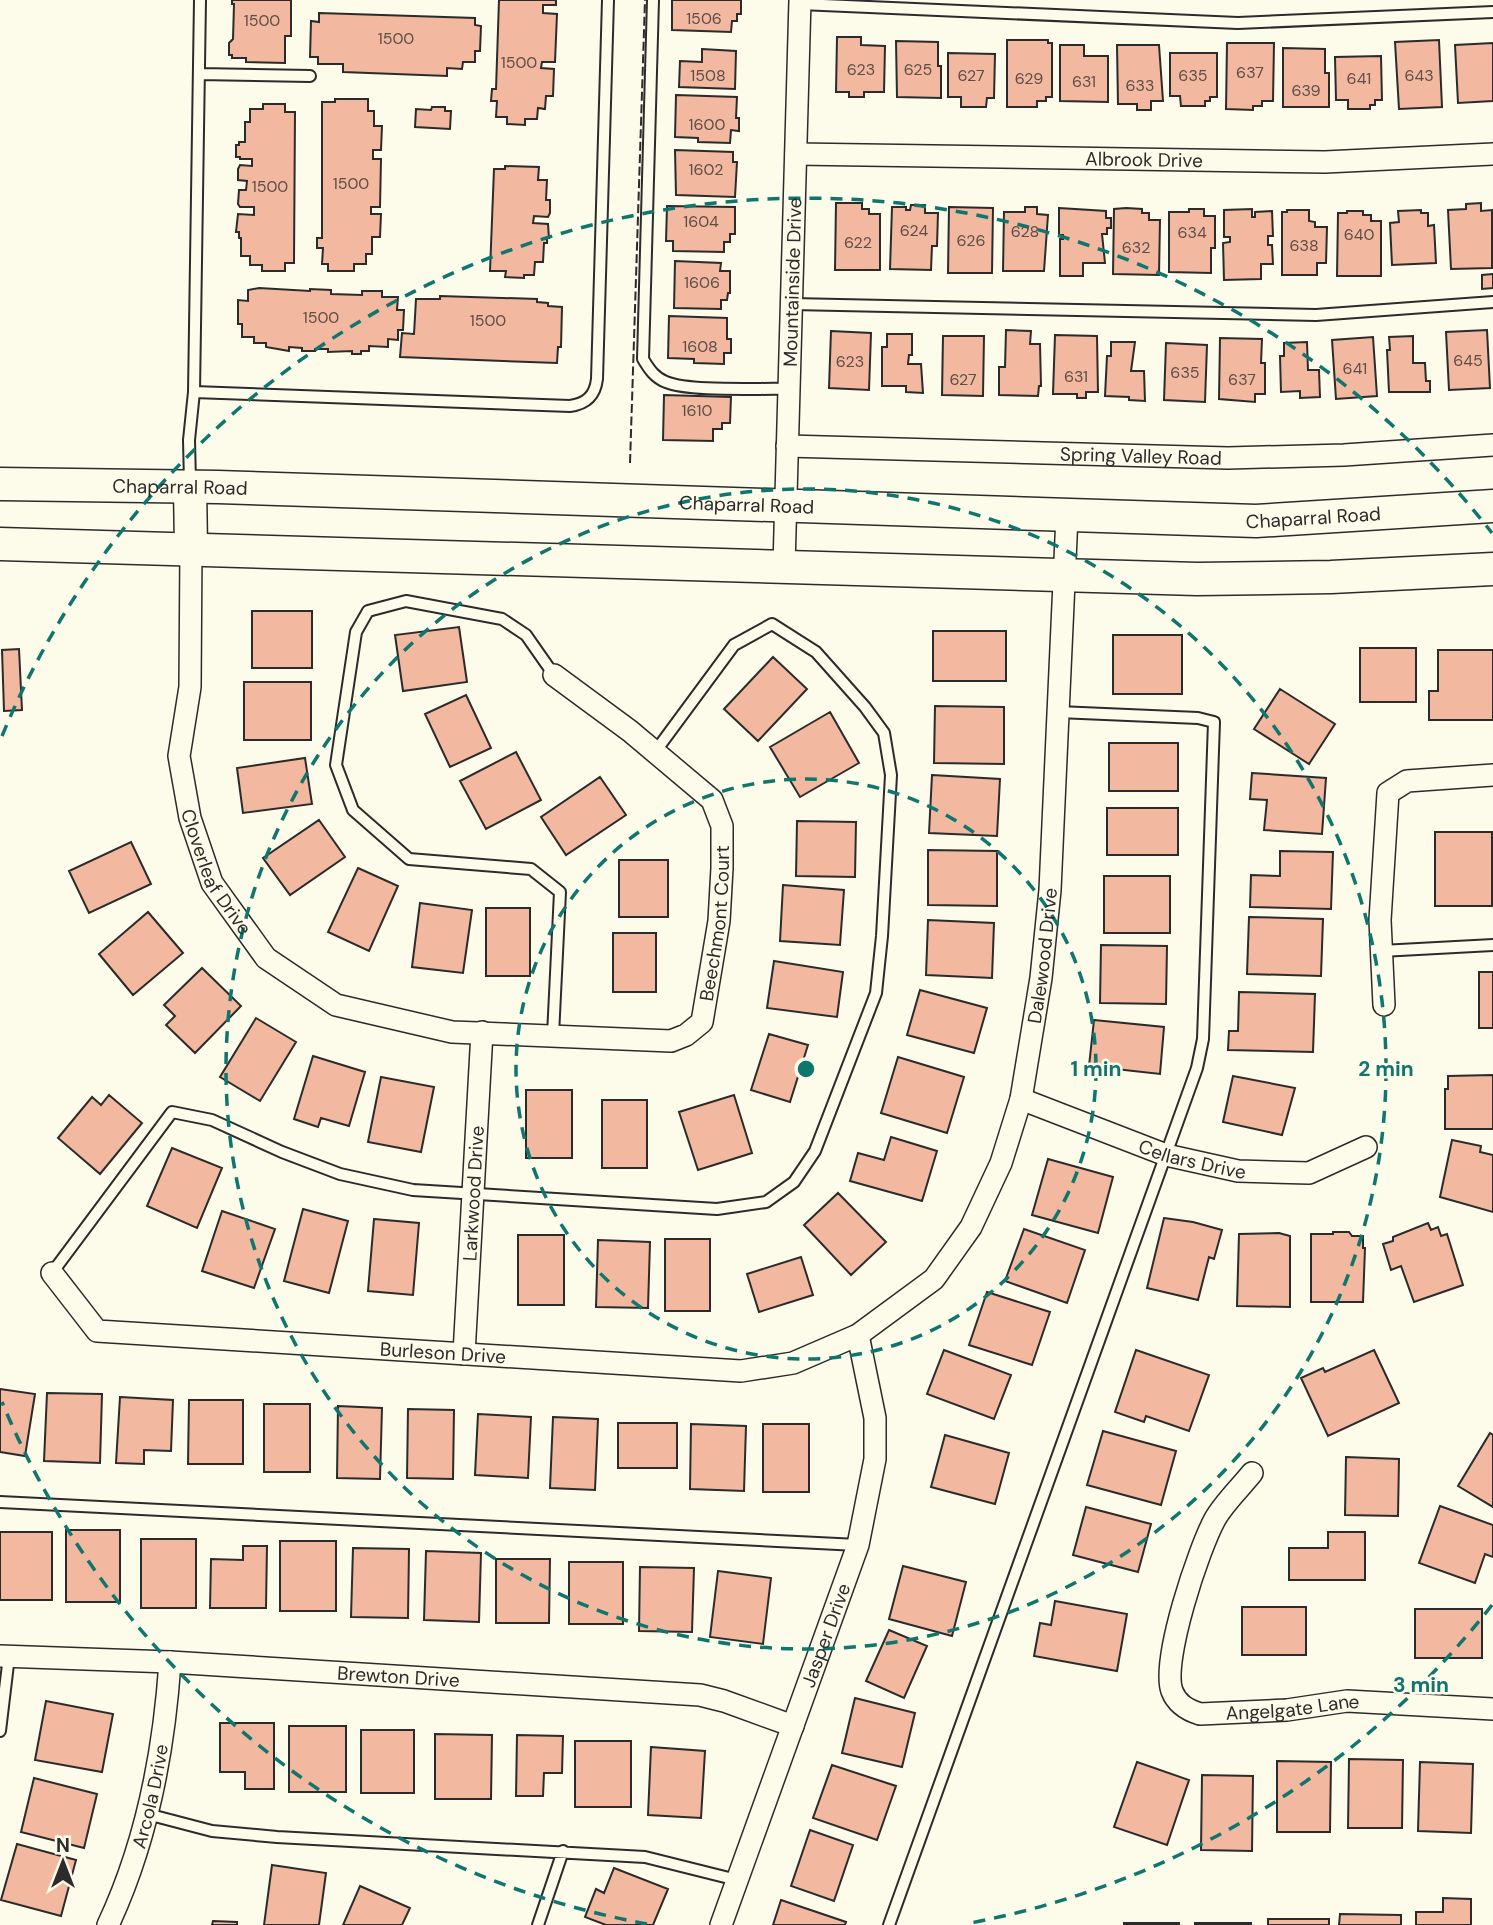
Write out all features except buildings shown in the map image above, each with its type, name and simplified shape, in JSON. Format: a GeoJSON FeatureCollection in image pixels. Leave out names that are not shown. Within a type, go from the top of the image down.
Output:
{"type":"FeatureCollection","features":[{"type":"Feature","properties":{"kind":"main road","name":"Chaparral Road"},"geometry":{"type":"LineString","coordinates":[[0,484],[190,486],[1256,521],[1493,506]]}},
{"type":"Feature","properties":{"kind":"main road"},"geometry":{"type":"LineString","coordinates":[[190,486],[191,548]]}},
{"type":"Feature","properties":{"kind":"main road"},"geometry":{"type":"LineString","coordinates":[[0,544],[1197,579],[1331,577],[1493,569]]}},
{"type":"Feature","properties":{"kind":"street","name":"Mountainside Drive"},"geometry":{"type":"LineString","coordinates":[[784,566],[800,2]]}},
{"type":"Feature","properties":{"kind":"street","name":"Albrook Drive"},"geometry":{"type":"LineString","coordinates":[[796,154],[1325,162],[1493,155]]}},
{"type":"Feature","properties":{"kind":"street","name":"Spring Valley Road"},"geometry":{"type":"LineString","coordinates":[[787,446],[1228,458],[1344,455],[1493,445]]}},
{"type":"Feature","properties":{"kind":"street","name":"Dalewood Drive"},"geometry":{"type":"LineString","coordinates":[[858,1335],[933,1279],[971,1227],[1000,1163],[1021,1099],[1041,978],[1050,890],[1066,516]]}},
{"type":"Feature","properties":{"kind":"street","name":"Cloverleaf Drive"},"geometry":{"type":"LineString","coordinates":[[191,548],[190,687],[179,756],[190,818],[212,883],[266,958],[335,1005],[452,1032],[482,1032]]}},
{"type":"Feature","properties":{"kind":"street","name":"Beechmont Court"},"geometry":{"type":"LineString","coordinates":[[482,1032],[671,1041],[686,1035],[702,1022],[719,921],[722,826],[712,800],[554,674]]}},
{"type":"Feature","properties":{"kind":"street"},"geometry":{"type":"LineString","coordinates":[[1384,1005],[1381,951],[1388,793],[1407,781],[1493,775]]}},
{"type":"Feature","properties":{"kind":"street","name":"Larkwood Drive"},"geometry":{"type":"LineString","coordinates":[[464,1354],[482,1032]]}},
{"type":"Feature","properties":{"kind":"street","name":"Cellars Drive"},"geometry":{"type":"LineString","coordinates":[[1021,1099],[1166,1155],[1238,1171],[1309,1172],[1366,1147]]}},
{"type":"Feature","properties":{"kind":"street","name":"Burleson Drive"},"geometry":{"type":"LineString","coordinates":[[52,1273],[97,1331],[741,1371],[793,1363],[858,1335]]}},
{"type":"Feature","properties":{"kind":"street","name":"Jasper Drive"},"geometry":{"type":"LineString","coordinates":[[721,1925],[858,1545],[875,1459],[875,1418],[858,1335]]}},
{"type":"Feature","properties":{"kind":"street","name":"Angelgate Lane"},"geometry":{"type":"LineString","coordinates":[[1252,1473],[1215,1518],[1192,1577],[1176,1637],[1170,1681],[1179,1703],[1200,1714],[1287,1710],[1347,1701],[1493,1709]]}},
{"type":"Feature","properties":{"kind":"street","name":"Brewton Drive"},"geometry":{"type":"LineString","coordinates":[[4,1656],[170,1662],[700,1695],[793,1726]]}},
{"type":"Feature","properties":{"kind":"street","name":"Arcola Drive"},"geometry":{"type":"LineString","coordinates":[[108,1925],[133,1864],[160,1764],[167,1717],[170,1662]]}},
{"type":"Feature","properties":{"kind":"lane"},"geometry":{"type":"LineString","coordinates":[[190,486],[200,0]]}},
{"type":"Feature","properties":{"kind":"lane"},"geometry":{"type":"LineString","coordinates":[[194,392],[570,406],[586,401],[596,387],[597,379],[608,0]]}},
{"type":"Feature","properties":{"kind":"lane"},"geometry":{"type":"LineString","coordinates":[[653,0],[643,359],[651,372],[667,383],[697,387],[789,389]]}},
{"type":"Feature","properties":{"kind":"lane"},"geometry":{"type":"LineString","coordinates":[[800,2],[1238,23],[1493,12]]}},
{"type":"Feature","properties":{"kind":"lane"},"geometry":{"type":"LineString","coordinates":[[199,74],[310,76]]}},
{"type":"Feature","properties":{"kind":"lane"},"geometry":{"type":"LineString","coordinates":[[792,303],[1316,315],[1493,302]]}},
{"type":"Feature","properties":{"kind":"lane"},"geometry":{"type":"LineString","coordinates":[[554,674],[526,635],[502,619],[406,601],[368,611],[356,632],[336,765],[354,810],[409,859],[531,869],[560,892],[554,1035]]}},
{"type":"Feature","properties":{"kind":"lane"},"geometry":{"type":"LineString","coordinates":[[52,1273],[172,1112],[212,1120],[282,1152],[340,1174],[413,1190],[717,1209],[766,1202],[794,1182],[815,1151],[876,993],[891,775],[884,733],[866,707],[816,652],[772,624],[734,645],[655,752]]}},
{"type":"Feature","properties":{"kind":"lane"},"geometry":{"type":"LineString","coordinates":[[889,1925],[1197,1068],[1203,1039],[1214,722],[1198,718],[1058,712]]}},
{"type":"Feature","properties":{"kind":"lane"},"geometry":{"type":"LineString","coordinates":[[1381,951],[1493,945]]}},
{"type":"Feature","properties":{"kind":"lane"},"geometry":{"type":"LineString","coordinates":[[0,1502],[858,1545]]}},
{"type":"Feature","properties":{"kind":"lane"},"geometry":{"type":"LineString","coordinates":[[0,1731],[4,1656]]}},
{"type":"Feature","properties":{"kind":"lane"},"geometry":{"type":"LineString","coordinates":[[147,1814],[212,1831],[277,1837],[645,1857],[737,1880]]}},
{"type":"Feature","properties":{"kind":"lane"},"geometry":{"type":"LineString","coordinates":[[538,1925],[563,1851]]}},
{"type":"Feature","properties":{"kind":"fence"},"geometry":{"type":"LineString","coordinates":[[630,463],[645,0]]}}]}
